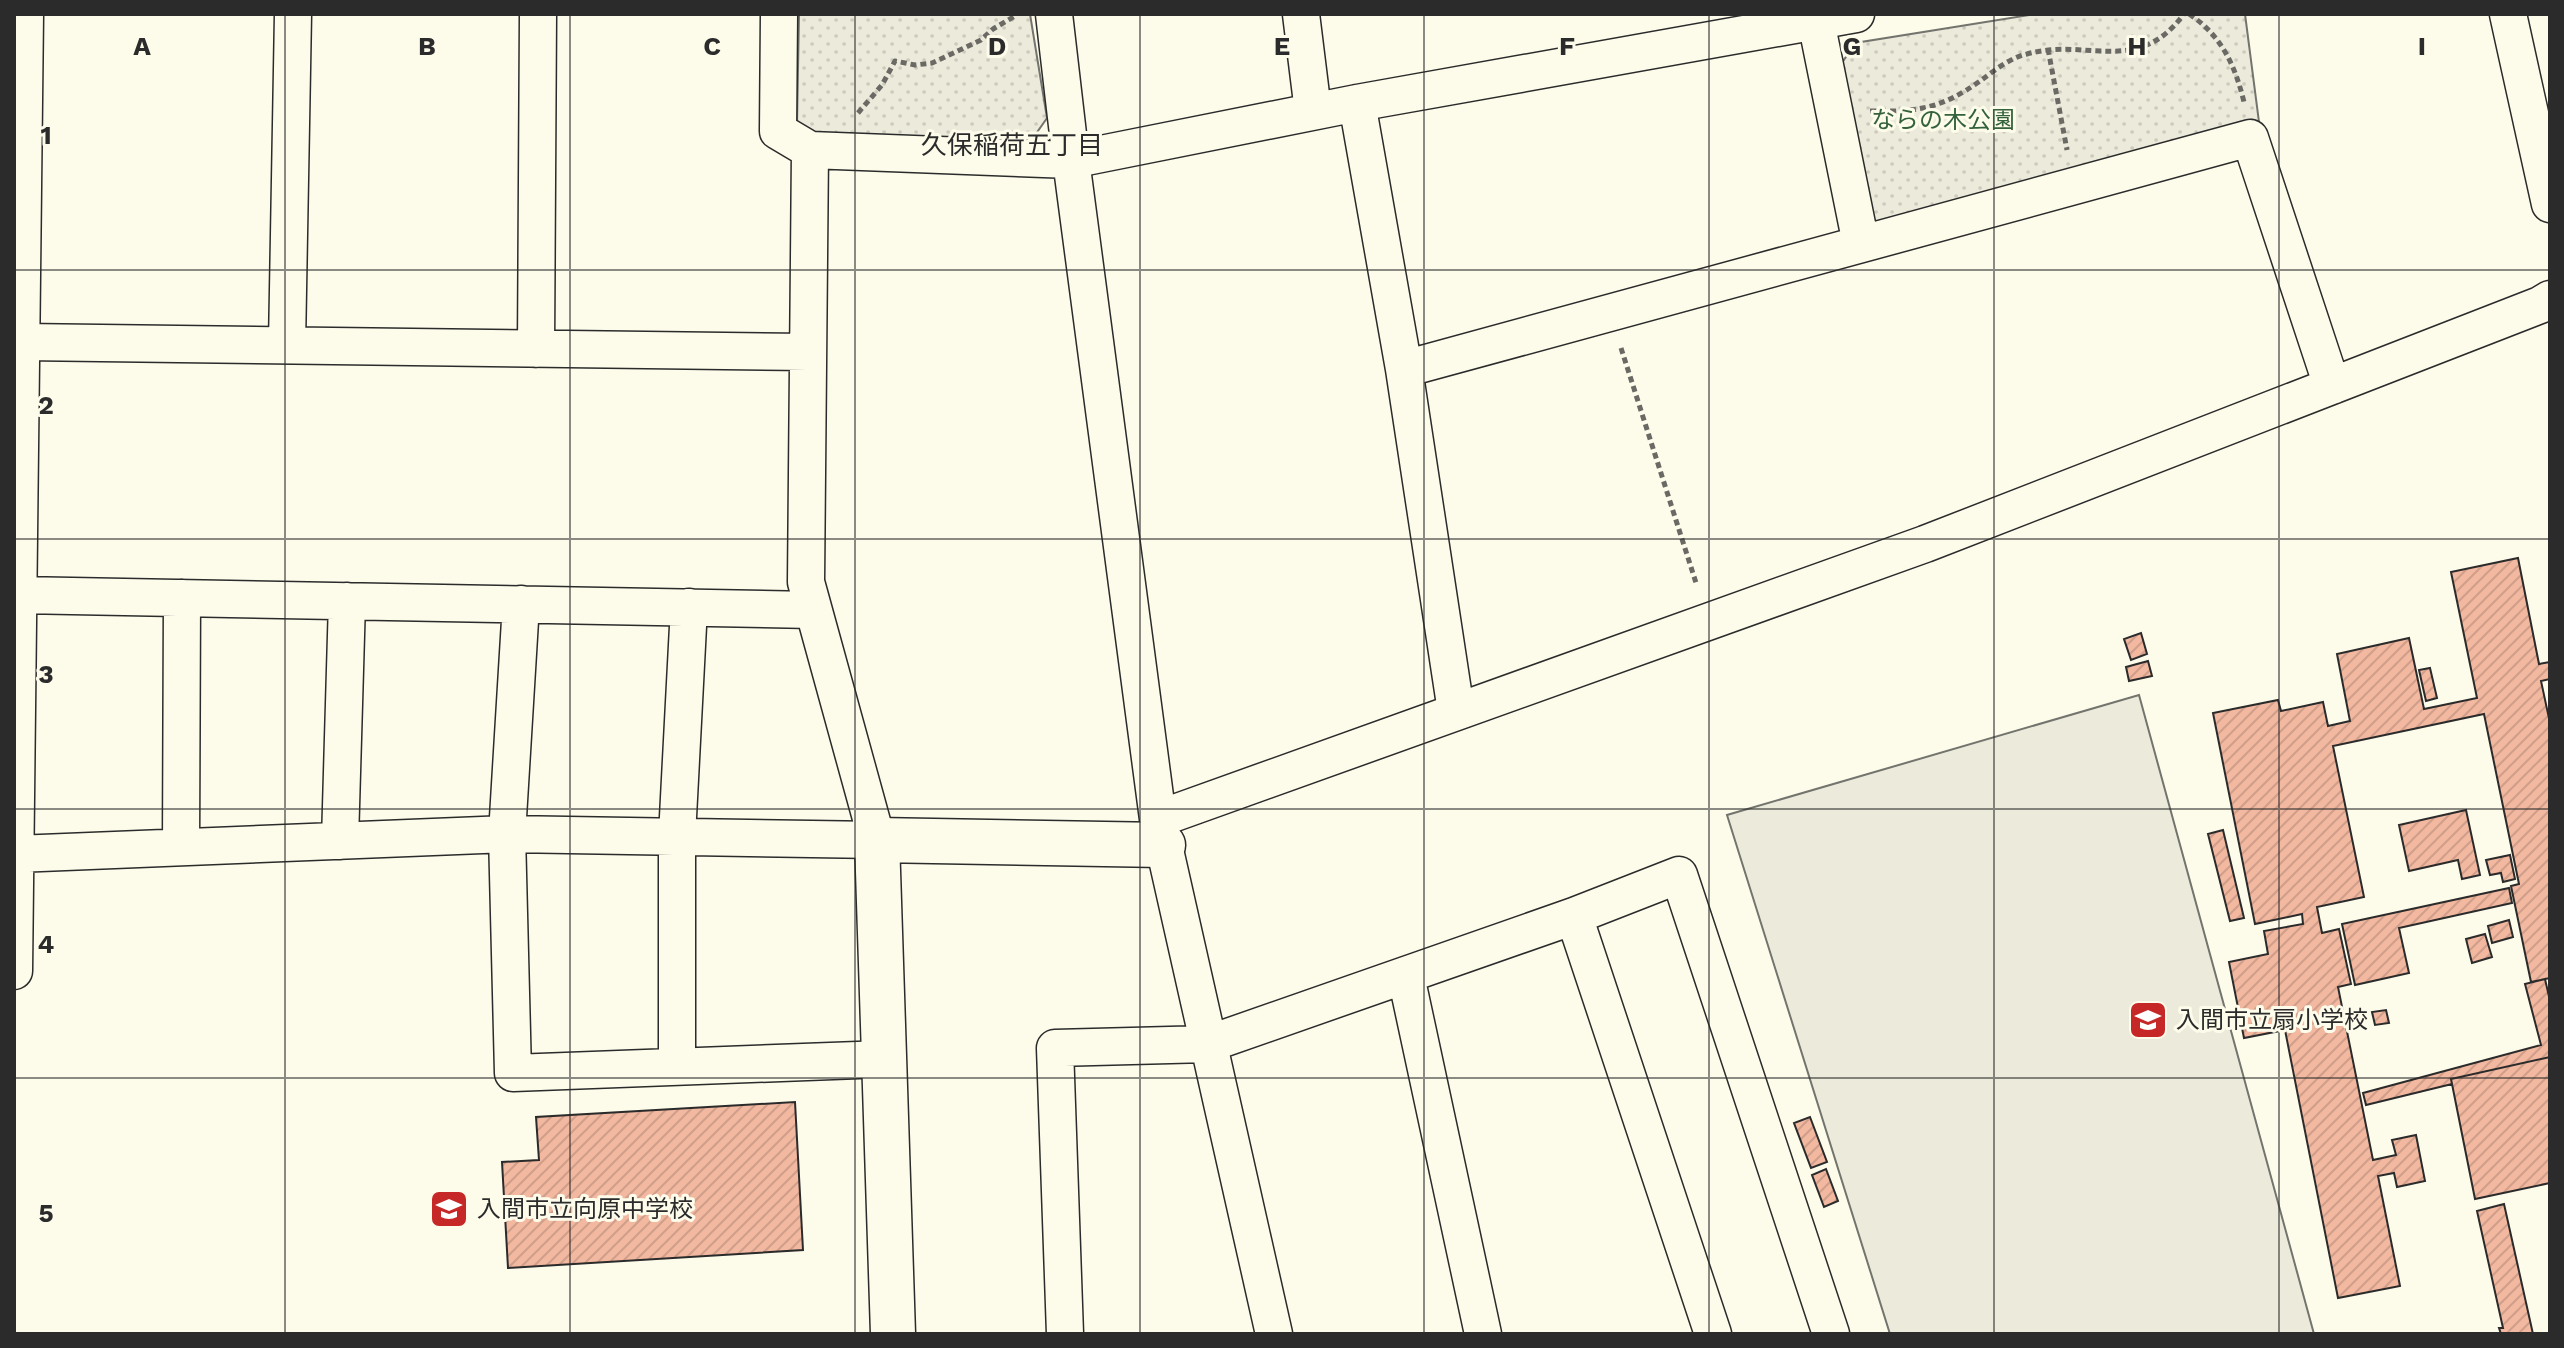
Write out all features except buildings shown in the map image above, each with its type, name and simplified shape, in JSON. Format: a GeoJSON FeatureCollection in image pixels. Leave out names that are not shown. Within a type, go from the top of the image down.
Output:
{"type":"FeatureCollection","features":[{"type":"Feature","properties":{"kind":"street"},"geometry":{"type":"LineString","coordinates":[[14,971],[25,14]]}},
{"type":"Feature","properties":{"kind":"street"},"geometry":{"type":"LineString","coordinates":[[287,345],[293,14]]}},
{"type":"Feature","properties":{"kind":"street"},"geometry":{"type":"LineString","coordinates":[[536,349],[538,14]]}},
{"type":"Feature","properties":{"kind":"street"},"geometry":{"type":"LineString","coordinates":[[779,14],[778,131],[818,150],[1071,160],[1313,111],[1856,14]]}},
{"type":"Feature","properties":{"kind":"street"},"geometry":{"type":"LineString","coordinates":[[1054,14],[1160,832],[1274,1334]]}},
{"type":"Feature","properties":{"kind":"street"},"geometry":{"type":"LineString","coordinates":[[1301,14],[1313,111]]}},
{"type":"Feature","properties":{"kind":"street"},"geometry":{"type":"LineString","coordinates":[[2508,14],[2536,69],[2550,204]]}},
{"type":"Feature","properties":{"kind":"street"},"geometry":{"type":"LineString","coordinates":[[1816,21],[1861,244]]}},
{"type":"Feature","properties":{"kind":"street"},"geometry":{"type":"LineString","coordinates":[[1357,103],[1404,369],[1456,711]]}},
{"type":"Feature","properties":{"kind":"street"},"geometry":{"type":"LineString","coordinates":[[1404,369],[2250,138],[2332,386]]}},
{"type":"Feature","properties":{"kind":"street"},"geometry":{"type":"LineString","coordinates":[[818,150],[808,352],[806,582],[877,840],[893,1334]]}},
{"type":"Feature","properties":{"kind":"street"},"geometry":{"type":"LineString","coordinates":[[16,854],[507,834],[877,840],[1160,832],[1456,711],[1925,544],[2550,299]]}},
{"type":"Feature","properties":{"kind":"street"},"geometry":{"type":"LineString","coordinates":[[23,342],[808,352]]}},
{"type":"Feature","properties":{"kind":"street"},"geometry":{"type":"LineString","coordinates":[[19,595],[813,610]]}},
{"type":"Feature","properties":{"kind":"street"},"geometry":{"type":"LineString","coordinates":[[181,847],[182,598]]}},
{"type":"Feature","properties":{"kind":"street"},"geometry":{"type":"LineString","coordinates":[[340,841],[347,601]]}},
{"type":"Feature","properties":{"kind":"street"},"geometry":{"type":"LineString","coordinates":[[521,604],[507,834],[513,1073],[885,1059]]}},
{"type":"Feature","properties":{"kind":"street"},"geometry":{"type":"LineString","coordinates":[[677,1066],[677,836],[689,607]]}},
{"type":"Feature","properties":{"kind":"street"},"geometry":{"type":"LineString","coordinates":[[1065,1334],[1055,1048],[1208,1044],[1574,916],[1679,875],[1831,1334]]}},
{"type":"Feature","properties":{"kind":"street"},"geometry":{"type":"LineString","coordinates":[[1574,916],[1713,1334]]}},
{"type":"Feature","properties":{"kind":"street"},"geometry":{"type":"LineString","coordinates":[[1406,976],[1483,1334]]}},
{"type":"Feature","properties":{"kind":"path"},"geometry":{"type":"LineString","coordinates":[[818,150],[882,85],[895,61],[915,65],[932,63],[981,40],[993,29],[1020,14]]}},
{"type":"Feature","properties":{"kind":"path"},"geometry":{"type":"LineString","coordinates":[[1834,111],[1928,109],[1966,91],[2001,65],[2024,54],[2048,49],[2123,52],[2158,40],[2186,14],[2209,30],[2228,55],[2240,88],[2250,138]]}},
{"type":"Feature","properties":{"kind":"path"},"geometry":{"type":"LineString","coordinates":[[2048,49],[2073,187]]}},
{"type":"Feature","properties":{"kind":"path"},"geometry":{"type":"LineString","coordinates":[[1610,313],[1709,621]]}},
{"type":"Feature","properties":{"kind":"green space"},"geometry":{"type":"Polygon","coordinates":[[[799,14],[1030,14],[1047,118],[1033,138],[816,136],[797,124],[799,14]]]}},
{"type":"Feature","properties":{"kind":"green space","name":"ならの木公園"},"geometry":{"type":"Polygon","coordinates":[[[2036,14],[2245,14],[2259,122],[2083,176],[1881,230],[1866,219],[1840,66],[1855,43],[2036,14]]]}},
{"type":"Feature","properties":{"kind":"green space"},"geometry":{"type":"Polygon","coordinates":[[[2139,695],[2314,1334],[1890,1334],[1727,815],[2139,695]]]}},
{"type":"Feature","properties":{"kind":"place","name":"入間市立扇小学校"},"geometry":{"type":"Point","coordinates":[2148,1020]}},
{"type":"Feature","properties":{"kind":"place","name":"入間市立向原中学校"},"geometry":{"type":"Point","coordinates":[449,1209]}},
{"type":"Feature","properties":{"kind":"district","name":"久保稲荷五丁目"},"geometry":{"type":"Point","coordinates":[1012,145]}}]}
